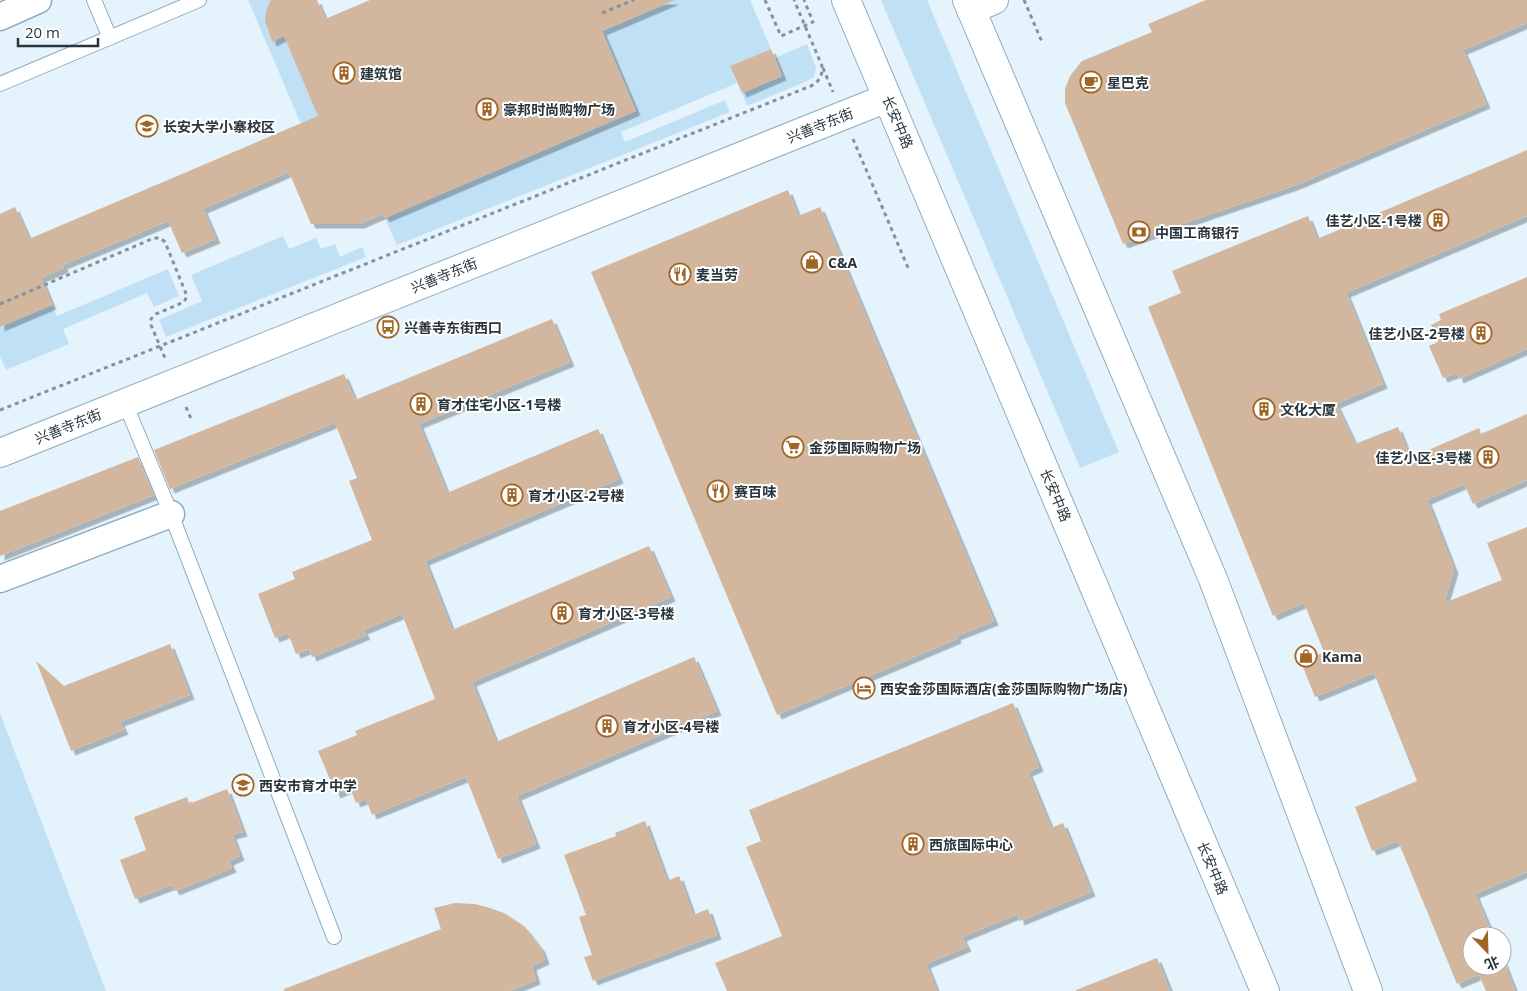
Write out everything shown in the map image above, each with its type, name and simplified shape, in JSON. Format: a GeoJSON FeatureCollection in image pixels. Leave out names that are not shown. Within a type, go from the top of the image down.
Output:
{"type":"FeatureCollection","features":[{"type":"Feature","properties":{"kind":"main road","name":"长安中路"},"geometry":{"type":"LineString","coordinates":[[846,0],[1264,991]]}},
{"type":"Feature","properties":{"kind":"main road"},"geometry":{"type":"LineString","coordinates":[[977,3],[1213,579],[1368,991]]}},
{"type":"Feature","properties":{"kind":"main road","name":"兴善寺东街"},"geometry":{"type":"LineString","coordinates":[[0,453],[887,98]]}},
{"type":"Feature","properties":{"kind":"street"},"geometry":{"type":"LineString","coordinates":[[0,17],[38,0]]}},
{"type":"Feature","properties":{"kind":"street"},"geometry":{"type":"LineString","coordinates":[[0,579],[171,514]]}},
{"type":"Feature","properties":{"kind":"lane"},"geometry":{"type":"LineString","coordinates":[[94,0],[110,38]]}},
{"type":"Feature","properties":{"kind":"lane"},"geometry":{"type":"LineString","coordinates":[[0,84],[199,0]]}},
{"type":"Feature","properties":{"kind":"lane"},"geometry":{"type":"LineString","coordinates":[[125,403],[171,514],[334,937]]}},
{"type":"Feature","properties":{"kind":"path"},"geometry":{"type":"LineString","coordinates":[[602,14],[634,0]]}},
{"type":"Feature","properties":{"kind":"path"},"geometry":{"type":"LineString","coordinates":[[765,0],[780,36],[813,22],[804,0]]}},
{"type":"Feature","properties":{"kind":"path"},"geometry":{"type":"LineString","coordinates":[[794,0],[909,270]]}},
{"type":"Feature","properties":{"kind":"path"},"geometry":{"type":"LineString","coordinates":[[1024,0],[1042,42]]}},
{"type":"Feature","properties":{"kind":"path"},"geometry":{"type":"LineString","coordinates":[[0,410],[811,86],[821,76],[821,62]]}},
{"type":"Feature","properties":{"kind":"path"},"geometry":{"type":"LineString","coordinates":[[0,304],[154,238],[160,238],[164,242],[187,296],[184,302],[156,314],[151,319],[151,325],[192,421]]}},
{"type":"Feature","properties":{"kind":"shaded area"},"geometry":{"type":"Polygon","coordinates":[[[248,0],[272,0],[267,11],[266,20],[272,41],[284,36],[520,31],[301,124],[248,0]]]}},
{"type":"Feature","properties":{"kind":"shaded area"},"geometry":{"type":"Polygon","coordinates":[[[675,0],[750,0],[771,49],[730,66],[737,83],[621,132],[625,142],[725,100],[730,112],[397,245],[385,218],[602,31],[675,0]]]}},
{"type":"Feature","properties":{"kind":"shaded area"},"geometry":{"type":"Polygon","coordinates":[[[881,0],[927,0],[1119,452],[1080,468],[881,0]]]}},
{"type":"Feature","properties":{"kind":"shaded area"},"geometry":{"type":"Polygon","coordinates":[[[807,44],[816,68],[814,77],[747,106],[742,93],[782,76],[775,58],[807,44]]]}},
{"type":"Feature","properties":{"kind":"shaded area"},"geometry":{"type":"Polygon","coordinates":[[[283,236],[289,249],[316,238],[321,249],[335,244],[340,257],[362,247],[366,257],[166,337],[159,320],[202,301],[191,275],[283,236]]]}},
{"type":"Feature","properties":{"kind":"shaded area"},"geometry":{"type":"Polygon","coordinates":[[[168,269],[179,296],[154,307],[147,293],[63,329],[69,344],[6,370],[0,356],[0,308],[6,305],[14,321],[52,305],[57,316],[168,269]]]}},
{"type":"Feature","properties":{"kind":"shaded area"},"geometry":{"type":"Polygon","coordinates":[[[0,713],[106,991],[0,991],[0,713]]]}},
{"type":"Feature","properties":{"kind":"building"},"geometry":{"type":"Polygon","coordinates":[[[271,0],[317,0],[325,19],[370,0],[675,0],[602,31],[636,111],[385,218],[383,214],[360,224],[311,224],[289,172],[203,209],[216,239],[182,253],[168,221],[63,265],[64,268],[41,278],[52,305],[0,327],[0,214],[15,207],[29,239],[318,116],[284,36],[272,42],[265,19],[271,0]]]}},
{"type":"Feature","properties":{"kind":"building"},"geometry":{"type":"Polygon","coordinates":[[[1206,0],[1527,0],[1527,23],[1463,50],[1486,104],[1296,185],[1123,244],[1065,103],[1065,89],[1070,76],[1082,61],[1152,32],[1148,24],[1206,0]]]}},
{"type":"Feature","properties":{"kind":"building"},"geometry":{"type":"Polygon","coordinates":[[[771,49],[782,76],[742,93],[730,66],[771,49]]]}},
{"type":"Feature","properties":{"kind":"building"},"geometry":{"type":"Polygon","coordinates":[[[1527,150],[1527,216],[1346,293],[1383,384],[1336,404],[1355,444],[1398,427],[1410,458],[1479,428],[1481,434],[1527,414],[1527,480],[1473,504],[1464,484],[1427,500],[1454,569],[1444,603],[1502,580],[1487,543],[1527,527],[1527,872],[1475,894],[1489,926],[1462,926],[1462,976],[1477,976],[1457,984],[1398,841],[1372,851],[1355,807],[1417,781],[1374,673],[1315,697],[1301,662],[1324,652],[1304,603],[1273,616],[1148,307],[1181,293],[1172,271],[1308,216],[1317,239],[1527,150]]]}},
{"type":"Feature","properties":{"kind":"building","name":"金莎国际购物广场"},"geometry":{"type":"Polygon","coordinates":[[[788,190],[798,216],[820,207],[994,621],[956,636],[957,639],[777,715],[591,272],[788,190]]]}},
{"type":"Feature","properties":{"kind":"building","name":"佳艺小区-2号楼"},"geometry":{"type":"Polygon","coordinates":[[[1527,277],[1527,349],[1459,379],[1457,373],[1443,378],[1429,346],[1438,342],[1431,325],[1441,320],[1439,314],[1527,277]]]}},
{"type":"Feature","properties":{"kind":"building"},"geometry":{"type":"Polygon","coordinates":[[[552,319],[570,362],[419,424],[447,493],[598,429],[619,479],[425,561],[452,630],[649,546],[671,597],[472,682],[496,742],[694,657],[717,711],[517,796],[536,844],[498,859],[466,777],[372,815],[366,799],[356,803],[350,788],[336,794],[318,751],[357,735],[355,731],[435,699],[402,614],[363,630],[366,635],[312,657],[309,649],[296,654],[288,633],[275,638],[258,594],[295,579],[292,572],[372,540],[349,481],[357,478],[335,423],[170,489],[154,450],[344,374],[355,400],[552,319]]]}},
{"type":"Feature","properties":{"kind":"building"},"geometry":{"type":"Polygon","coordinates":[[[138,457],[154,495],[0,556],[0,511],[138,457]]]}},
{"type":"Feature","properties":{"kind":"building"},"geometry":{"type":"Polygon","coordinates":[[[170,644],[190,695],[120,722],[124,730],[71,751],[36,661],[64,686],[170,644]]]}},
{"type":"Feature","properties":{"kind":"building","name":"西旅国际中心"},"geometry":{"type":"Polygon","coordinates":[[[1013,703],[1039,767],[1028,772],[1051,828],[1063,823],[1091,892],[1020,921],[1018,914],[962,937],[967,947],[926,964],[937,991],[727,991],[715,963],[782,936],[746,847],[761,841],[749,810],[1013,703]]]}},
{"type":"Feature","properties":{"kind":"building"},"geometry":{"type":"Polygon","coordinates":[[[227,789],[243,832],[232,835],[240,856],[229,861],[232,868],[175,891],[172,885],[135,899],[120,860],[146,850],[134,817],[187,797],[189,804],[227,789]]]}},
{"type":"Feature","properties":{"kind":"building"},"geometry":{"type":"Polygon","coordinates":[[[645,821],[667,881],[679,876],[693,915],[708,909],[717,935],[593,981],[584,957],[592,955],[579,917],[586,915],[564,855],[616,836],[615,833],[645,821]]]}},
{"type":"Feature","properties":{"kind":"building"},"geometry":{"type":"Polygon","coordinates":[[[455,903],[487,907],[504,913],[524,926],[541,948],[545,960],[532,966],[536,980],[509,991],[284,991],[284,989],[441,929],[434,908],[455,903]]]}},
{"type":"Feature","properties":{"kind":"building"},"geometry":{"type":"Polygon","coordinates":[[[1157,958],[1170,991],[1076,991],[1076,990],[1157,958]]]}},
{"type":"Feature","properties":{"kind":"building"},"geometry":{"type":"Polygon","coordinates":[[[1479,976],[1509,976],[1515,991],[1486,991],[1479,976]]]}},
{"type":"Feature","properties":{"kind":"place","name":"建筑馆"},"geometry":{"type":"Point","coordinates":[344,73]}},
{"type":"Feature","properties":{"kind":"place","name":"星巴克"},"geometry":{"type":"Point","coordinates":[1091,82]}},
{"type":"Feature","properties":{"kind":"place","name":"豪邦时尚购物广场"},"geometry":{"type":"Point","coordinates":[487,109]}},
{"type":"Feature","properties":{"kind":"place","name":"长安大学小寨校区"},"geometry":{"type":"Point","coordinates":[147,126]}},
{"type":"Feature","properties":{"kind":"place","name":"佳艺小区-1号楼"},"geometry":{"type":"Point","coordinates":[1438,220]}},
{"type":"Feature","properties":{"kind":"place","name":"中国工商银行"},"geometry":{"type":"Point","coordinates":[1139,232]}},
{"type":"Feature","properties":{"kind":"place","name":"C&A"},"geometry":{"type":"Point","coordinates":[812,262]}},
{"type":"Feature","properties":{"kind":"place","name":"麦当劳"},"geometry":{"type":"Point","coordinates":[680,274]}},
{"type":"Feature","properties":{"kind":"place","name":"兴善寺东街西口"},"geometry":{"type":"Point","coordinates":[388,327]}},
{"type":"Feature","properties":{"kind":"place","name":"佳艺小区-2号楼"},"geometry":{"type":"Point","coordinates":[1481,333]}},
{"type":"Feature","properties":{"kind":"place","name":"育才住宅小区-1号楼"},"geometry":{"type":"Point","coordinates":[421,404]}},
{"type":"Feature","properties":{"kind":"place","name":"文化大厦"},"geometry":{"type":"Point","coordinates":[1264,409]}},
{"type":"Feature","properties":{"kind":"place","name":"金莎国际购物广场"},"geometry":{"type":"Point","coordinates":[793,447]}},
{"type":"Feature","properties":{"kind":"place","name":"佳艺小区-3号楼"},"geometry":{"type":"Point","coordinates":[1488,457]}},
{"type":"Feature","properties":{"kind":"place","name":"赛百味"},"geometry":{"type":"Point","coordinates":[718,491]}},
{"type":"Feature","properties":{"kind":"place","name":"育才小区-2号楼"},"geometry":{"type":"Point","coordinates":[512,495]}},
{"type":"Feature","properties":{"kind":"place","name":"育才小区-3号楼"},"geometry":{"type":"Point","coordinates":[562,613]}},
{"type":"Feature","properties":{"kind":"place","name":"Kama"},"geometry":{"type":"Point","coordinates":[1306,656]}},
{"type":"Feature","properties":{"kind":"place","name":"西安金莎国际酒店(金莎国际购物广场店)"},"geometry":{"type":"Point","coordinates":[864,688]}},
{"type":"Feature","properties":{"kind":"place","name":"育才小区-4号楼"},"geometry":{"type":"Point","coordinates":[607,726]}},
{"type":"Feature","properties":{"kind":"place","name":"西安市育才中学"},"geometry":{"type":"Point","coordinates":[243,785]}},
{"type":"Feature","properties":{"kind":"place","name":"西旅国际中心"},"geometry":{"type":"Point","coordinates":[913,844]}}]}
